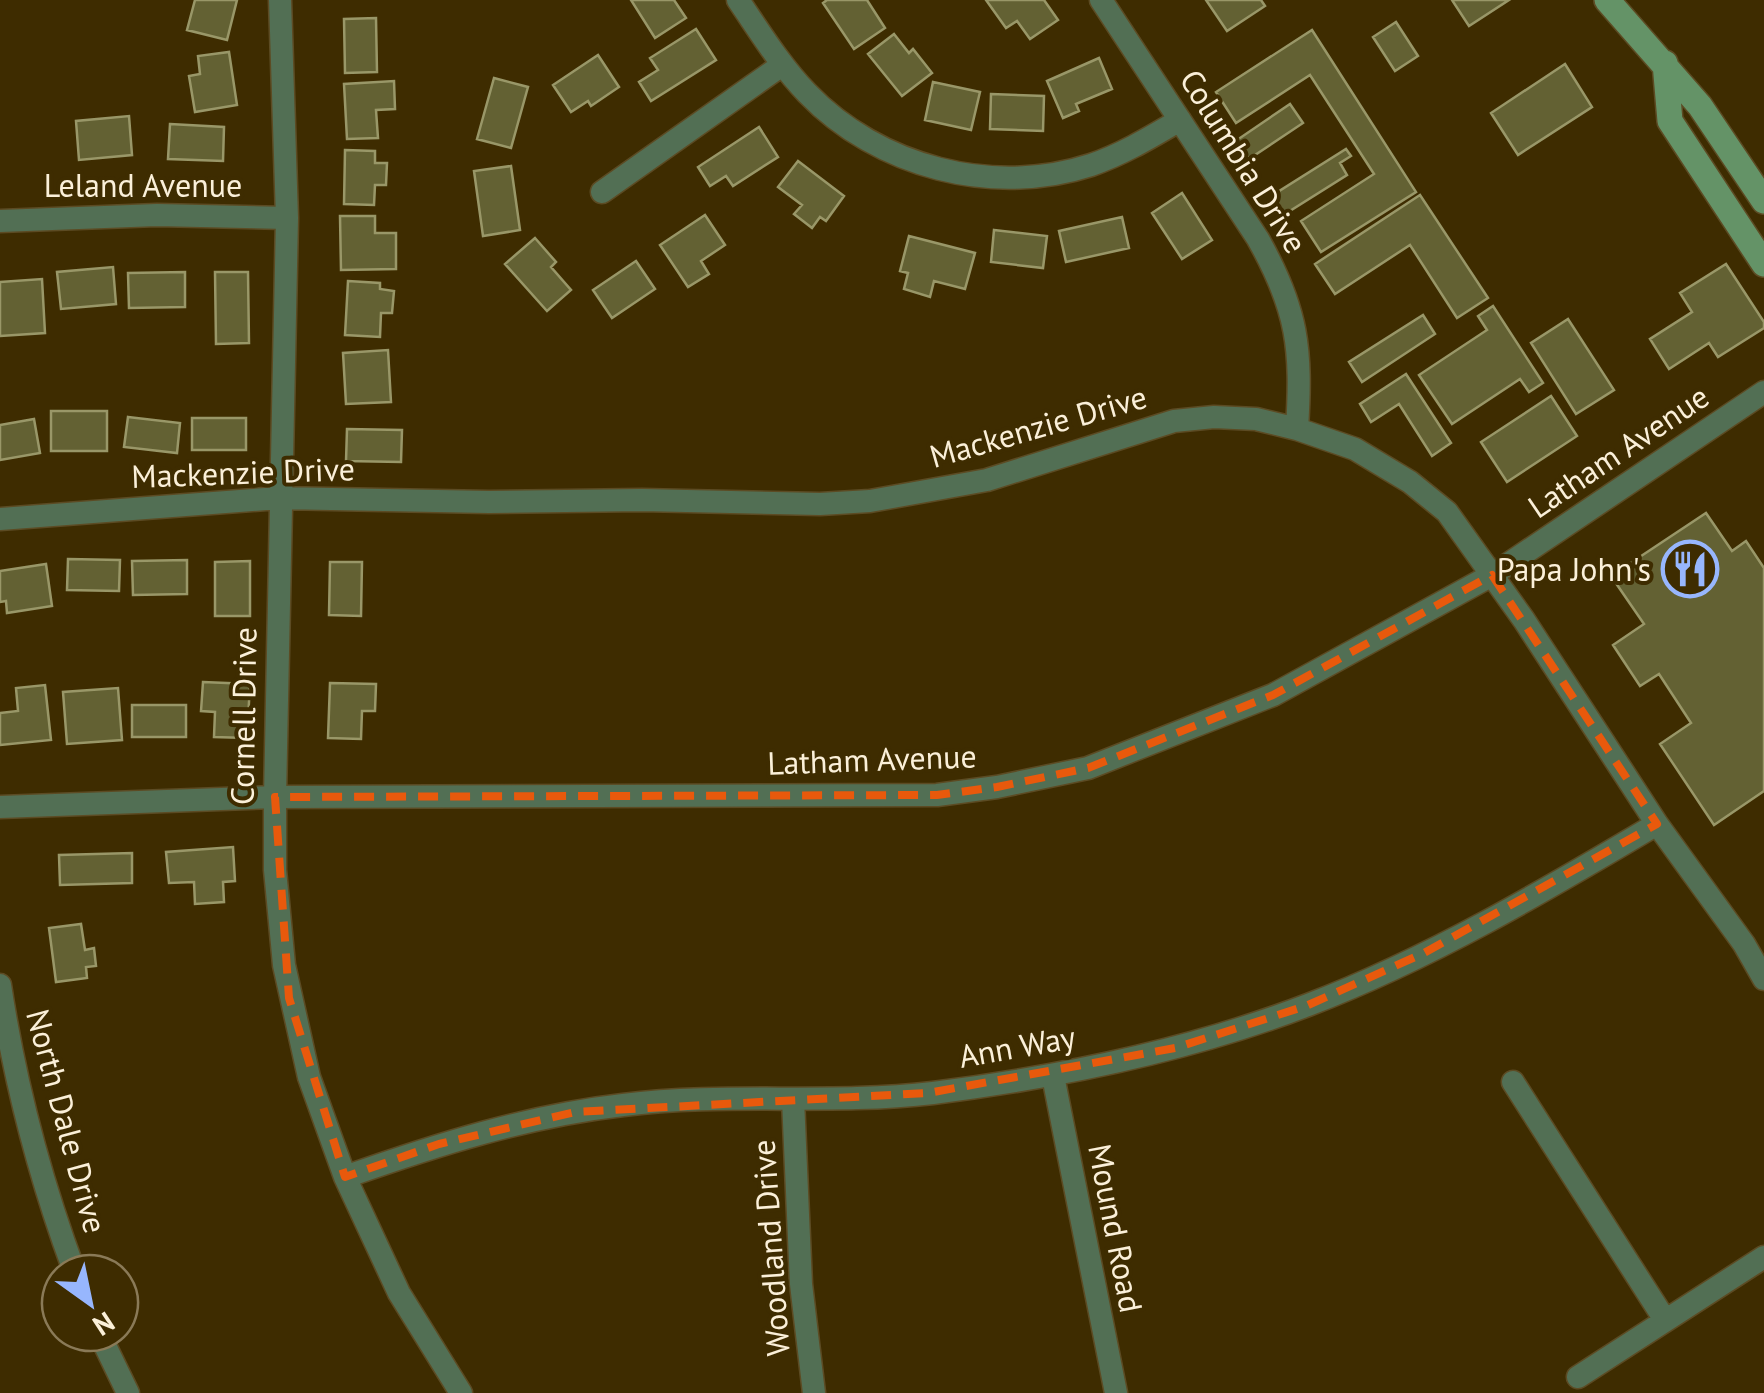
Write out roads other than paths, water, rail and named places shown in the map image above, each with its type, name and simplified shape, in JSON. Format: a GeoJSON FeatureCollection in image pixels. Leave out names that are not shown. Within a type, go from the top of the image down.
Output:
{"type":"FeatureCollection","features":[{"type":"Feature","properties":{"kind":"street","name":"Cornell Drive"},"geometry":{"type":"LineString","coordinates":[[280,0],[287,218],[274,797],[278,912],[289,998],[309,1077],[345,1177],[399,1293],[461,1393]]}},
{"type":"Feature","properties":{"kind":"street"},"geometry":{"type":"LineString","coordinates":[[738,0],[782,66],[838,121],[869,141],[924,166],[969,176],[1037,176],[1089,166],[1122,153],[1180,120]]}},
{"type":"Feature","properties":{"kind":"street","name":"Columbia Drive"},"geometry":{"type":"LineString","coordinates":[[1101,0],[1281,280],[1296,335],[1300,390],[1297,429]]}},
{"type":"Feature","properties":{"kind":"street"},"geometry":{"type":"LineString","coordinates":[[1607,0],[1700,106],[1764,202]]}},
{"type":"Feature","properties":{"kind":"street"},"geometry":{"type":"LineString","coordinates":[[1665,63],[1670,122],[1764,264]]}},
{"type":"Feature","properties":{"kind":"street"},"geometry":{"type":"LineString","coordinates":[[602,192],[782,66]]}},
{"type":"Feature","properties":{"kind":"street","name":"Leland Avenue"},"geometry":{"type":"LineString","coordinates":[[0,220],[158,214],[287,218]]}},
{"type":"Feature","properties":{"kind":"street","name":"Latham Avenue"},"geometry":{"type":"LineString","coordinates":[[0,807],[274,797],[938,795],[1088,768],[1273,695],[1492,575],[1764,392]]}},
{"type":"Feature","properties":{"kind":"street","name":"Mackenzie Drive"},"geometry":{"type":"LineString","coordinates":[[0,519],[278,498],[870,502],[987,480],[1174,421],[1214,417],[1256,419],[1297,429],[1355,449],[1410,482],[1447,512],[1764,979]]}},
{"type":"Feature","properties":{"kind":"street","name":"Ann Way"},"geometry":{"type":"LineString","coordinates":[[345,1177],[439,1144],[625,1104],[928,1093],[1053,1076],[1175,1048],[1306,1006],[1508,913],[1657,824]]}},
{"type":"Feature","properties":{"kind":"street","name":"North Dale Drive"},"geometry":{"type":"LineString","coordinates":[[0,985],[16,1081],[34,1151],[69,1253]]}},
{"type":"Feature","properties":{"kind":"street","name":"Mound Road"},"geometry":{"type":"LineString","coordinates":[[1053,1076],[1116,1393]]}},
{"type":"Feature","properties":{"kind":"street"},"geometry":{"type":"LineString","coordinates":[[1513,1082],[1666,1320]]}},
{"type":"Feature","properties":{"kind":"street","name":"Woodland Drive"},"geometry":{"type":"LineString","coordinates":[[794,1099],[801,1284],[814,1393]]}},
{"type":"Feature","properties":{"kind":"street"},"geometry":{"type":"LineString","coordinates":[[1578,1377],[1764,1257]]}},
{"type":"Feature","properties":{"kind":"street"},"geometry":{"type":"LineString","coordinates":[[109,1353],[128,1393]]}},
{"type":"Feature","properties":{"kind":"place","name":"Papa John's"},"geometry":{"type":"Point","coordinates":[1690,569]}}]}
